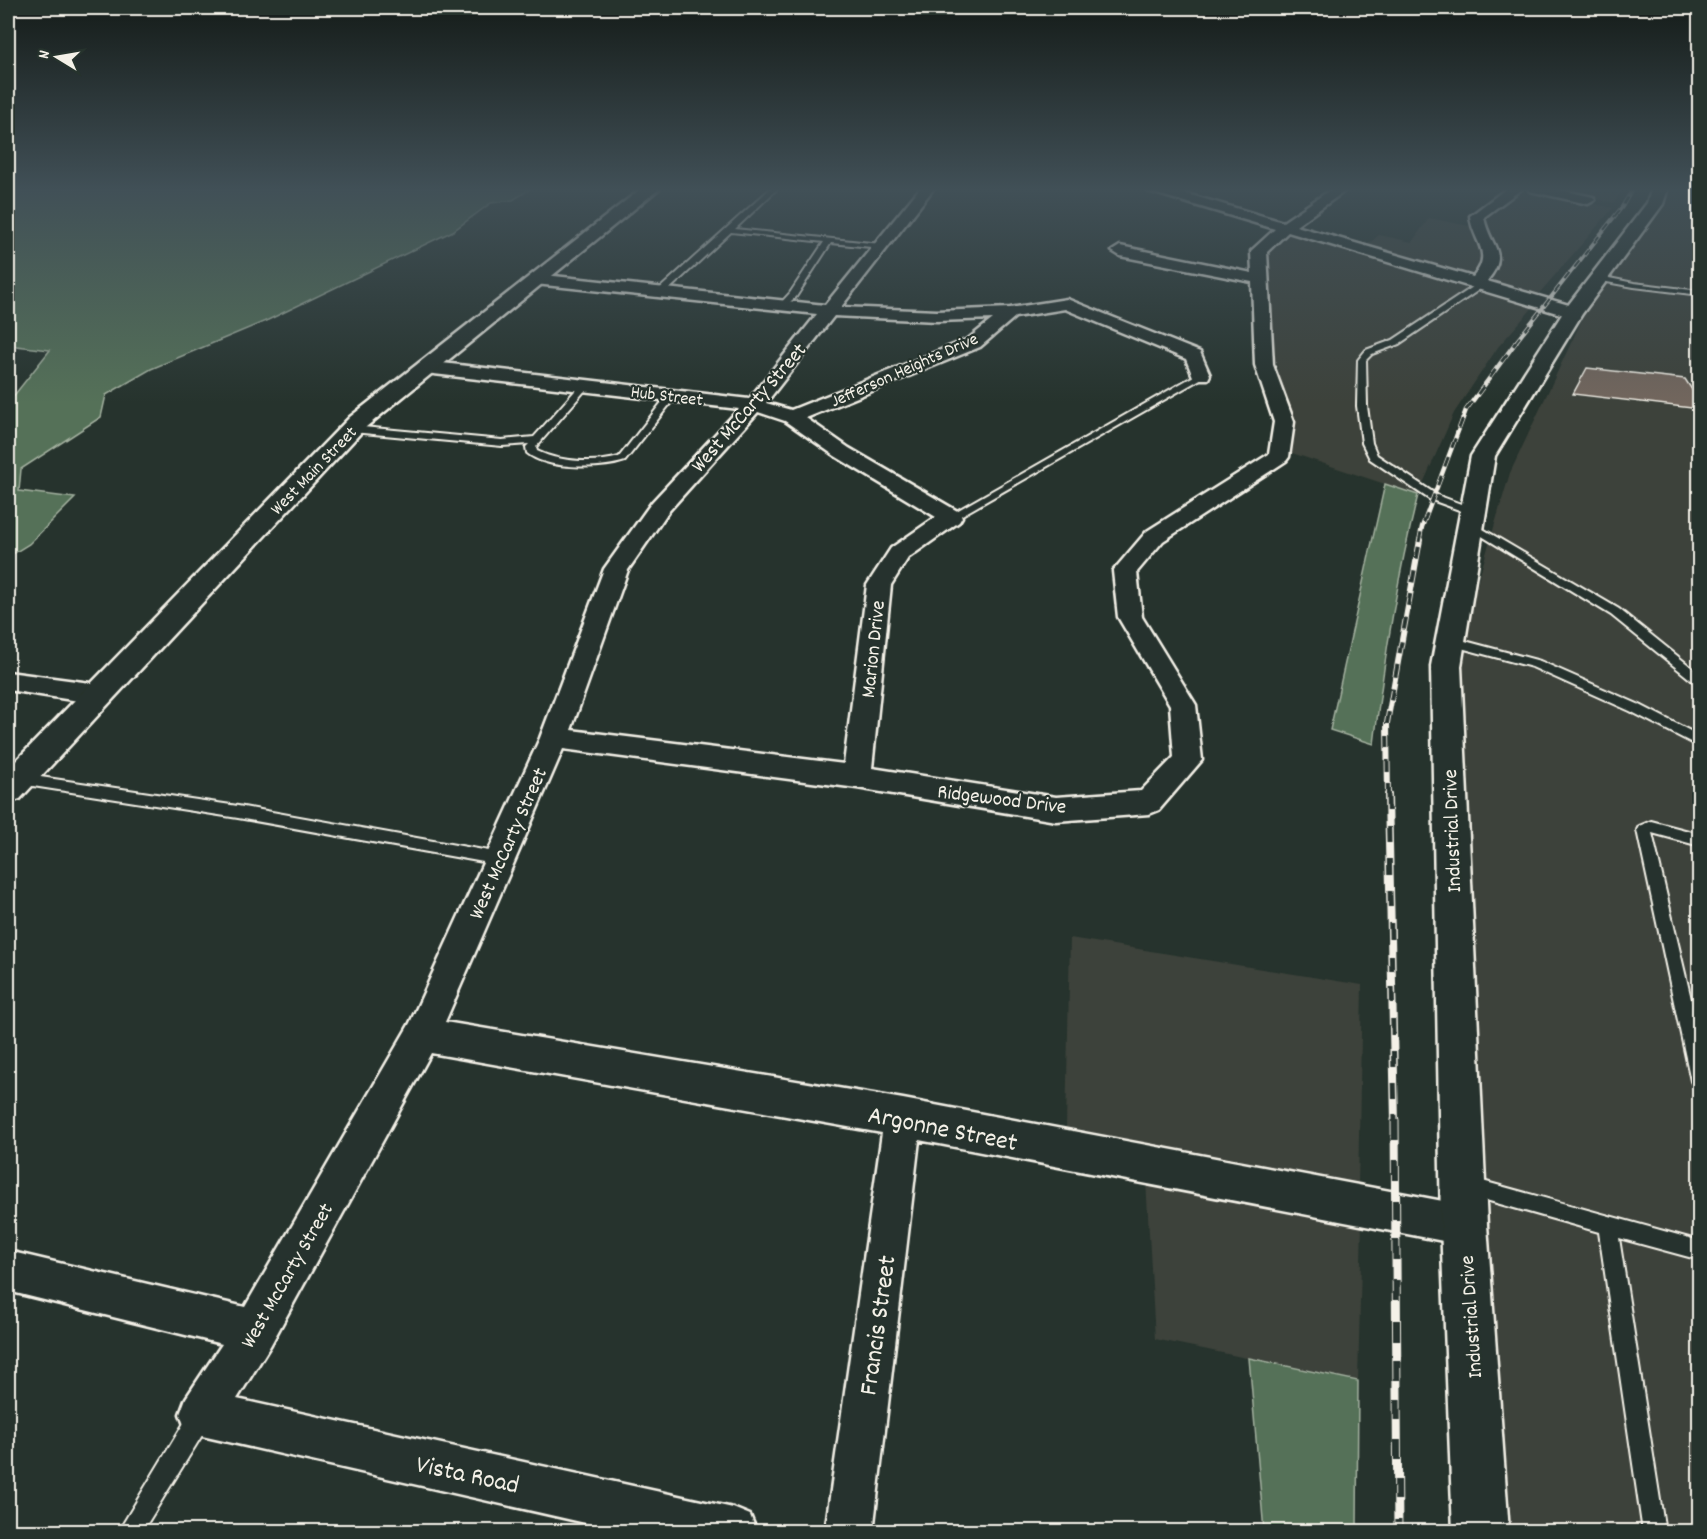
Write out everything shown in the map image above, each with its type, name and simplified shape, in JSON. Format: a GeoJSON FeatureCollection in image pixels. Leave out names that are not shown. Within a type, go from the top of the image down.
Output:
{"type":"FeatureCollection","features":[{"type":"Feature","properties":{"kind":"main road","name":"West Main Street"},"geometry":{"type":"LineString","coordinates":[[12,784],[352,429],[425,367],[560,260]]}},
{"type":"Feature","properties":{"kind":"main road","name":"Industrial Drive"},"geometry":{"type":"LineString","coordinates":[[1482,1532],[1464,1225],[1446,666],[1483,456],[1573,312],[1613,260]]}},
{"type":"Feature","properties":{"kind":"street","name":"West McCarty Street"},"geometry":{"type":"LineString","coordinates":[[202,1414],[255,1331],[422,1035],[554,738],[616,569],[660,507],[754,405],[870,260]]}},
{"type":"Feature","properties":{"kind":"street"},"geometry":{"type":"LineString","coordinates":[[1164,260],[1260,279]]}},
{"type":"Feature","properties":{"kind":"street","name":"Ridgewood Drive"},"geometry":{"type":"LineString","coordinates":[[554,738],[857,777],[1056,809],[1149,802],[1188,760],[1183,705],[1130,617],[1125,571],[1155,536],[1279,457],[1284,422],[1264,365],[1259,260]]}},
{"type":"Feature","properties":{"kind":"street"},"geometry":{"type":"LineString","coordinates":[[1399,260],[1573,312]]}},
{"type":"Feature","properties":{"kind":"street"},"geometry":{"type":"LineString","coordinates":[[1479,284],[1491,260]]}},
{"type":"Feature","properties":{"kind":"street"},"geometry":{"type":"LineString","coordinates":[[535,279],[829,311],[937,316],[1010,313],[1067,304],[1194,356],[1201,375]]}},
{"type":"Feature","properties":{"kind":"street","name":"Jefferson Heights Drive"},"geometry":{"type":"LineString","coordinates":[[792,417],[974,343],[1010,313]]}},
{"type":"Feature","properties":{"kind":"street","name":"Hub Street"},"geometry":{"type":"LineString","coordinates":[[425,367],[754,405],[792,417],[842,452],[951,517]]}},
{"type":"Feature","properties":{"kind":"street","name":"Marion Drive"},"geometry":{"type":"LineString","coordinates":[[857,777],[879,585],[899,552],[951,517]]}},
{"type":"Feature","properties":{"kind":"street"},"geometry":{"type":"LineString","coordinates":[[8,681],[98,694]]}},
{"type":"Feature","properties":{"kind":"street","name":"Argonne Street"},"geometry":{"type":"LineString","coordinates":[[422,1035],[903,1118],[1464,1225]]}},
{"type":"Feature","properties":{"kind":"street","name":"Francis Street"},"geometry":{"type":"LineString","coordinates":[[849,1532],[903,1118]]}},
{"type":"Feature","properties":{"kind":"street"},"geometry":{"type":"LineString","coordinates":[[8,1271],[255,1331]]}},
{"type":"Feature","properties":{"kind":"street","name":"Vista Road"},"geometry":{"type":"LineString","coordinates":[[202,1414],[733,1532]]}},
{"type":"Feature","properties":{"kind":"lane"},"geometry":{"type":"LineString","coordinates":[[658,294],[695,260]]}},
{"type":"Feature","properties":{"kind":"lane"},"geometry":{"type":"LineString","coordinates":[[782,306],[793,295],[816,260]]}},
{"type":"Feature","properties":{"kind":"lane"},"geometry":{"type":"LineString","coordinates":[[1599,278],[1700,293]]}},
{"type":"Feature","properties":{"kind":"lane"},"geometry":{"type":"LineString","coordinates":[[1479,284],[1396,342],[1369,352],[1362,360],[1362,406],[1367,443],[1373,457],[1433,497],[1472,518],[1615,612],[1700,683]]}},
{"type":"Feature","properties":{"kind":"lane"},"geometry":{"type":"LineString","coordinates":[[951,517],[1201,375]]}},
{"type":"Feature","properties":{"kind":"lane"},"geometry":{"type":"LineString","coordinates":[[585,385],[531,447],[532,453],[537,456],[600,464],[616,462],[622,459],[672,395]]}},
{"type":"Feature","properties":{"kind":"lane"},"geometry":{"type":"LineString","coordinates":[[352,429],[502,443],[537,440]]}},
{"type":"Feature","properties":{"kind":"lane"},"geometry":{"type":"LineString","coordinates":[[1450,640],[1536,664],[1635,708],[1700,742]]}},
{"type":"Feature","properties":{"kind":"lane"},"geometry":{"type":"LineString","coordinates":[[12,784],[238,812],[500,859]]}},
{"type":"Feature","properties":{"kind":"lane"},"geometry":{"type":"LineString","coordinates":[[1700,840],[1651,827],[1644,830],[1692,1009],[1700,1081]]}},
{"type":"Feature","properties":{"kind":"lane"},"geometry":{"type":"LineString","coordinates":[[1463,1184],[1700,1251]]}},
{"type":"Feature","properties":{"kind":"lane"},"geometry":{"type":"LineString","coordinates":[[1608,1226],[1654,1532]]}},
{"type":"Feature","properties":{"kind":"lane","name":"West McCarty Street"},"geometry":{"type":"LineString","coordinates":[[129,1532],[202,1414]]}},
{"type":"Feature","properties":{"kind":"shaded area"},"geometry":{"type":"Polygon","coordinates":[[[1267,260],[1381,260],[1535,305],[1498,347],[1454,413],[1418,495],[1292,453],[1293,428],[1275,359],[1267,260]]]}},
{"type":"Feature","properties":{"kind":"shaded area"},"geometry":{"type":"Polygon","coordinates":[[[1409,260],[1568,260],[1536,297],[1409,260]]]}},
{"type":"Feature","properties":{"kind":"shaded area"},"geometry":{"type":"Polygon","coordinates":[[[1623,260],[1699,260],[1699,1531],[1508,1531],[1474,1007],[1460,642],[1510,473],[1586,311],[1623,260]]]}},
{"type":"Feature","properties":{"kind":"shaded area"},"geometry":{"type":"Polygon","coordinates":[[[1070,938],[1362,985],[1358,1187],[1066,1127],[1070,938]]]}},
{"type":"Feature","properties":{"kind":"shaded area"},"geometry":{"type":"Polygon","coordinates":[[[1146,1180],[1362,1222],[1358,1381],[1155,1339],[1146,1180]]]}},
{"type":"Feature","properties":{"kind":"green space"},"geometry":{"type":"Polygon","coordinates":[[[8,260],[393,260],[268,320],[151,369],[106,395],[101,417],[21,469],[19,491],[75,498],[29,544],[8,557],[8,403],[50,350],[8,345],[8,260]]]}},
{"type":"Feature","properties":{"kind":"green space"},"geometry":{"type":"Polygon","coordinates":[[[1385,484],[1418,495],[1392,619],[1374,744],[1330,730],[1385,484]]]}},
{"type":"Feature","properties":{"kind":"green space"},"geometry":{"type":"Polygon","coordinates":[[[1249,1358],[1358,1381],[1357,1531],[1264,1531],[1249,1358]]]}},
{"type":"Feature","properties":{"kind":"building"},"geometry":{"type":"Polygon","coordinates":[[[1587,368],[1685,379],[1700,402],[1700,409],[1573,394],[1587,368]]]}},
{"type":"Feature","properties":{"kind":"railway"},"geometry":{"type":"LineString","coordinates":[[1515,343],[1580,260]]}},
{"type":"Feature","properties":{"kind":"railway"},"geometry":{"type":"LineString","coordinates":[[1419,542],[1422,527],[1466,410],[1516,342]]}},
{"type":"Feature","properties":{"kind":"railway"},"geometry":{"type":"LineString","coordinates":[[1388,796],[1387,723],[1420,540]]}},
{"type":"Feature","properties":{"kind":"railway"},"geometry":{"type":"LineString","coordinates":[[1388,795],[1395,1122]]}},
{"type":"Feature","properties":{"kind":"railway"},"geometry":{"type":"LineString","coordinates":[[1395,1120],[1398,1532]]}}]}
